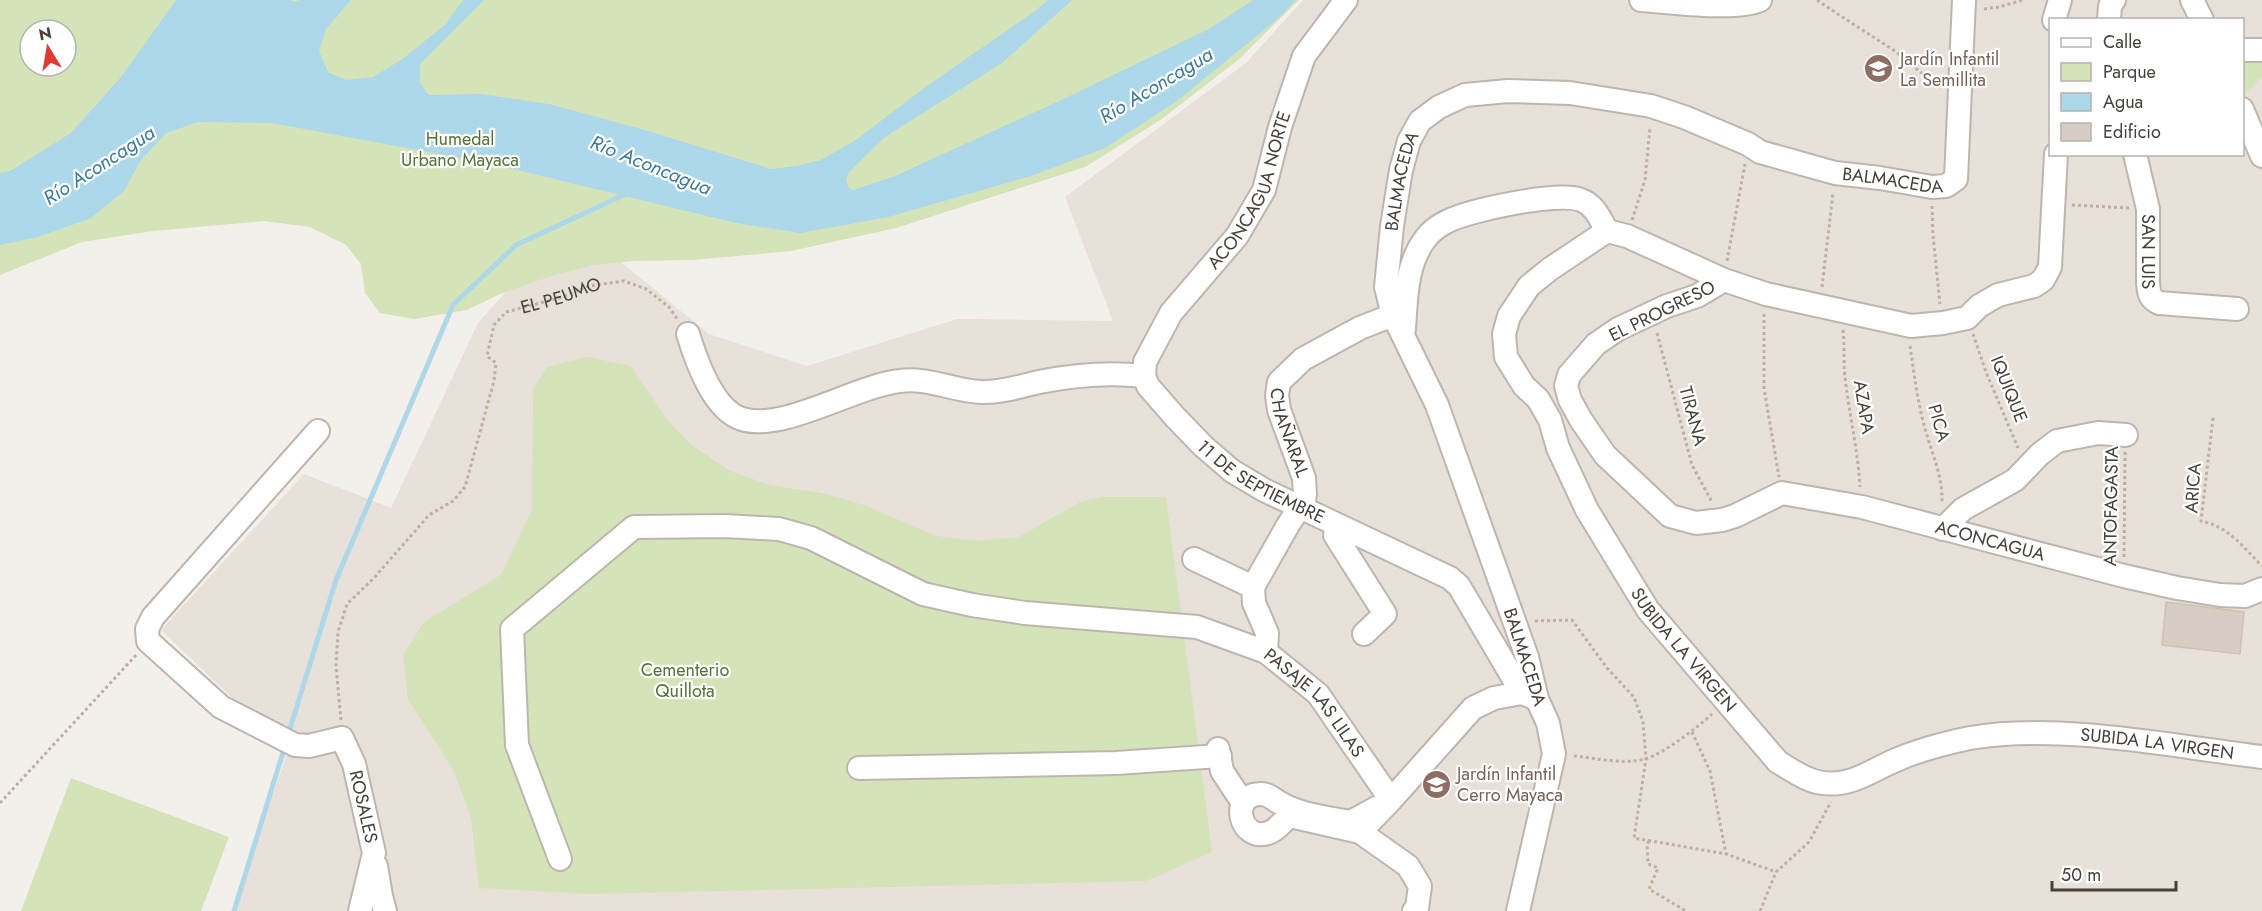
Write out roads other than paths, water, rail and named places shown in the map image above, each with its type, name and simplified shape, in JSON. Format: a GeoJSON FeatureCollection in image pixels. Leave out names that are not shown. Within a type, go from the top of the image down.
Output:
{"type":"FeatureCollection","features":[{"type":"Feature","properties":{"kind":"street","name":"ACONCAGUA NORTE"},"geometry":{"type":"LineString","coordinates":[[1144,376],[1145,362],[1171,313],[1237,236],[1264,190],[1280,127],[1304,56],[1346,0]]}},
{"type":"Feature","properties":{"kind":"street"},"geometry":{"type":"LineString","coordinates":[[1641,0],[1716,4],[1739,4],[1760,0]]}},
{"type":"Feature","properties":{"kind":"street"},"geometry":{"type":"LineString","coordinates":[[2109,18],[2110,6],[2114,0]]}},
{"type":"Feature","properties":{"kind":"street"},"geometry":{"type":"LineString","coordinates":[[2192,0],[2201,18]]}},
{"type":"Feature","properties":{"kind":"street","name":"BALMACEDA"},"geometry":{"type":"LineString","coordinates":[[1518,911],[1554,754],[1548,723],[1530,696],[1527,657],[1437,405],[1393,315],[1386,287],[1399,181],[1409,141],[1420,121],[1428,114],[1465,95],[1509,91],[1570,93],[1652,106],[1748,144],[1761,152],[1835,173],[1932,187],[1946,186],[1956,179],[1963,6]]}},
{"type":"Feature","properties":{"kind":"street"},"geometry":{"type":"LineString","coordinates":[[2244,50],[2262,50]]}},
{"type":"Feature","properties":{"kind":"street"},"geometry":{"type":"LineString","coordinates":[[2244,114],[2262,156]]}},
{"type":"Feature","properties":{"kind":"street","name":"EL PROGRESO"},"geometry":{"type":"LineString","coordinates":[[1782,493],[1722,520],[1696,522],[1670,516],[1605,455],[1570,400],[1566,386],[1569,375],[1596,344],[1618,329],[1651,313],[1697,296],[1724,280],[1767,294],[1911,326],[1967,318],[1979,306],[1998,295],[2034,285],[2043,280],[2050,267],[2056,156]]}},
{"type":"Feature","properties":{"kind":"street","name":"SAN LUIS"},"geometry":{"type":"LineString","coordinates":[[2135,156],[2148,209],[2148,283],[2152,300],[2159,303],[2238,309]]}},
{"type":"Feature","properties":{"kind":"street"},"geometry":{"type":"LineString","coordinates":[[1404,336],[1406,298],[1416,252],[1427,236],[1449,220],[1480,211],[1550,197],[1582,200],[1617,233],[1724,280]]}},
{"type":"Feature","properties":{"kind":"street","name":"SUBIDA LA VIRGEN"},"geometry":{"type":"LineString","coordinates":[[1617,233],[1550,269],[1529,286],[1509,316],[1503,334],[1506,357],[1524,386],[1538,399],[1550,420],[1558,448],[1587,510],[1648,610],[1778,762],[1821,783],[1838,784],[1856,780],[1896,760],[1971,738],[2076,734],[2262,757]]}},
{"type":"Feature","properties":{"kind":"street","name":"CHAÑARAL"},"geometry":{"type":"LineString","coordinates":[[1301,506],[1304,501],[1305,485],[1279,410],[1277,395],[1279,382],[1303,359],[1360,328],[1393,315]]}},
{"type":"Feature","properties":{"kind":"street"},"geometry":{"type":"LineString","coordinates":[[687,334],[696,361],[717,398],[728,411],[740,419],[756,422],[803,411],[886,383],[921,380],[982,393],[1089,375],[1121,373],[1144,376]]}},
{"type":"Feature","properties":{"kind":"street","name":"11 DE SEPTIEMBRE"},"geometry":{"type":"LineString","coordinates":[[1144,376],[1148,387],[1175,417],[1203,447],[1232,471],[1264,490],[1450,578],[1459,586],[1530,696]]}},
{"type":"Feature","properties":{"kind":"street","name":"ROSALES"},"geometry":{"type":"LineString","coordinates":[[318,431],[153,617],[147,629],[148,641],[221,707],[295,745],[309,746],[342,738],[354,764],[374,853],[360,911]]}},
{"type":"Feature","properties":{"kind":"street"},"geometry":{"type":"LineString","coordinates":[[1941,529],[1963,509],[2015,480],[2040,453],[2057,441],[2098,433],[2126,435]]}},
{"type":"Feature","properties":{"kind":"street","name":"ACONCAGUA"},"geometry":{"type":"LineString","coordinates":[[1782,493],[1862,507],[2124,576],[2220,595],[2245,596],[2262,589]]}},
{"type":"Feature","properties":{"kind":"street"},"geometry":{"type":"LineString","coordinates":[[1194,559],[1253,587],[1301,506]]}},
{"type":"Feature","properties":{"kind":"street"},"geometry":{"type":"LineString","coordinates":[[560,859],[517,745],[512,629],[634,527],[725,526],[779,530],[811,538],[923,594],[972,605],[1025,613],[1197,627],[1266,652]]}},
{"type":"Feature","properties":{"kind":"street"},"geometry":{"type":"LineString","coordinates":[[1338,526],[1335,535],[1385,614],[1364,634]]}},
{"type":"Feature","properties":{"kind":"street","name":"PASAJE LAS LILAS"},"geometry":{"type":"LineString","coordinates":[[1253,587],[1254,603],[1267,633],[1266,652],[1318,694],[1391,800]]}},
{"type":"Feature","properties":{"kind":"street"},"geometry":{"type":"LineString","coordinates":[[1360,832],[1473,708],[1494,698],[1530,696]]}},
{"type":"Feature","properties":{"kind":"street"},"geometry":{"type":"LineString","coordinates":[[859,768],[1116,764],[1219,753],[1222,771],[1243,803]]}},
{"type":"Feature","properties":{"kind":"street"},"geometry":{"type":"LineString","coordinates":[[1391,800],[1351,822],[1298,811],[1270,796],[1260,794],[1250,797],[1243,803],[1241,816],[1243,824],[1257,834],[1266,834],[1276,829],[1283,820],[1290,816],[1360,832],[1408,866],[1420,886],[1417,908],[1414,911]]}},
{"type":"Feature","properties":{"kind":"street"},"geometry":{"type":"LineString","coordinates":[[374,853],[385,911]]}},
{"type":"Feature","properties":{"kind":"water","name":"Río Aconcagua"},"geometry":{"type":"Polygon","coordinates":[[[176,0],[290,0],[294,2],[351,0],[326,29],[319,51],[328,72],[346,80],[373,77],[401,60],[445,25],[463,0],[484,0],[420,64],[420,83],[429,95],[480,94],[549,104],[648,131],[771,169],[821,160],[856,140],[924,88],[1048,0],[1072,0],[1002,63],[885,137],[849,172],[846,179],[848,187],[853,190],[895,176],[1059,101],[1209,29],[1253,0],[1295,0],[1282,15],[1177,101],[1105,148],[1031,176],[888,217],[800,233],[736,223],[488,163],[272,123],[198,122],[166,133],[141,160],[124,191],[91,218],[38,237],[0,245],[0,173],[10,171],[71,133],[121,77],[176,0]]]}},
{"type":"Feature","properties":{"kind":"waterway"},"geometry":{"type":"LineString","coordinates":[[288,735],[336,580],[453,305],[516,245],[628,193]]}},
{"type":"Feature","properties":{"kind":"waterway"},"geometry":{"type":"LineString","coordinates":[[234,911],[285,746]]}},
{"type":"Feature","properties":{"kind":"place","name":"Jardín Infantil La Semillita"},"geometry":{"type":"Point","coordinates":[1879,69]}},
{"type":"Feature","properties":{"kind":"place","name":"Jardín Infantil Cerro Mayaca"},"geometry":{"type":"Point","coordinates":[1436,784]}},
{"type":"Feature","properties":{"kind":"park label","name":"Humedal Urbano Mayaca"},"geometry":{"type":"Point","coordinates":[460,149]}},
{"type":"Feature","properties":{"kind":"park label","name":"Cementerio Quillota"},"geometry":{"type":"Point","coordinates":[685,680]}}]}
